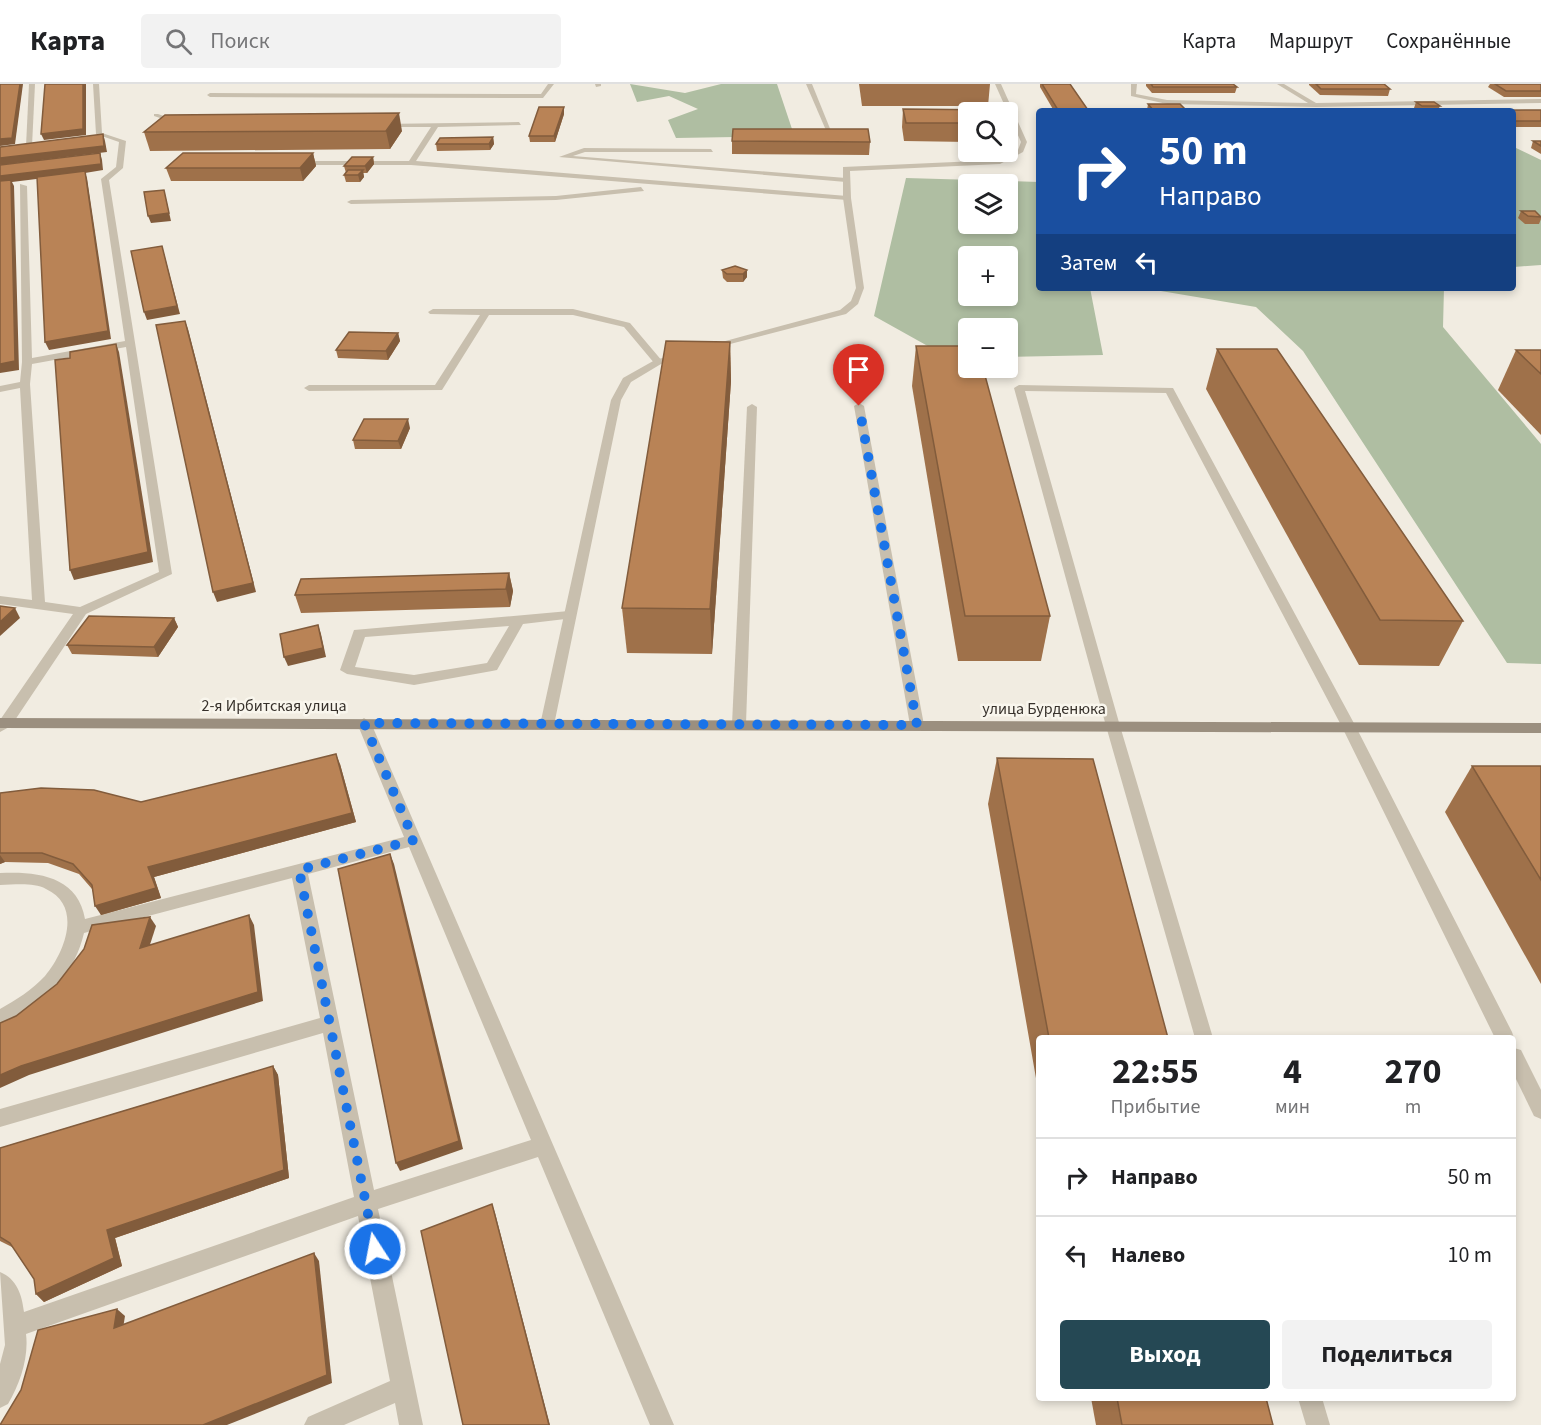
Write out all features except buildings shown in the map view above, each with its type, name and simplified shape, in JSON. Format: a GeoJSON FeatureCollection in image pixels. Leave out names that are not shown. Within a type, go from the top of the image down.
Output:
{"type":"FeatureCollection","features":[{"type":"Feature","properties":{"kind":"street"},"geometry":{"type":"LineString","coordinates":[[29,146],[32,84]]}},
{"type":"Feature","properties":{"kind":"street"},"geometry":{"type":"LineString","coordinates":[[0,600],[81,611],[166,574],[105,179],[119,168],[123,141],[99,134],[96,84]]}},
{"type":"Feature","properties":{"kind":"street"},"geometry":{"type":"LineString","coordinates":[[210,95],[543,96],[551,84]]}},
{"type":"Feature","properties":{"kind":"street"},"geometry":{"type":"LineString","coordinates":[[809,84],[831,135]]}},
{"type":"Feature","properties":{"kind":"street"},"geometry":{"type":"LineString","coordinates":[[704,350],[843,312],[855,302],[860,288],[847,198],[846,169],[1000,162],[1021,152],[1024,142],[998,84]]}},
{"type":"Feature","properties":{"kind":"street"},"geometry":{"type":"LineString","coordinates":[[1134,84],[1133,95],[1167,102],[1316,105],[1541,101]]}},
{"type":"Feature","properties":{"kind":"street"},"geometry":{"type":"LineString","coordinates":[[1280,84],[1316,105]]}},
{"type":"Feature","properties":{"kind":"street"},"geometry":{"type":"LineString","coordinates":[[156,115],[189,125]]}},
{"type":"Feature","properties":{"kind":"street"},"geometry":{"type":"LineString","coordinates":[[377,126],[519,124]]}},
{"type":"Feature","properties":{"kind":"street"},"geometry":{"type":"LineString","coordinates":[[411,163],[436,125]]}},
{"type":"Feature","properties":{"kind":"street"},"geometry":{"type":"LineString","coordinates":[[96,138],[107,137]]}},
{"type":"Feature","properties":{"kind":"street"},"geometry":{"type":"LineString","coordinates":[[19,147],[40,145]]}},
{"type":"Feature","properties":{"kind":"street"},"geometry":{"type":"LineString","coordinates":[[711,151],[584,150],[562,157],[846,180]]}},
{"type":"Feature","properties":{"kind":"street"},"geometry":{"type":"LineString","coordinates":[[110,156],[121,155]]}},
{"type":"Feature","properties":{"kind":"street"},"geometry":{"type":"LineString","coordinates":[[285,163],[411,163],[847,198]]}},
{"type":"Feature","properties":{"kind":"street"},"geometry":{"type":"LineString","coordinates":[[351,202],[556,198],[679,185]]}},
{"type":"Feature","properties":{"kind":"street"},"geometry":{"type":"LineString","coordinates":[[23,186],[27,362],[25,384],[39,606]]}},
{"type":"Feature","properties":{"kind":"street"},"geometry":{"type":"LineString","coordinates":[[433,312],[573,312],[627,325],[658,362]]}},
{"type":"Feature","properties":{"kind":"street"},"geometry":{"type":"LineString","coordinates":[[309,388],[438,388],[486,312]]}},
{"type":"Feature","properties":{"kind":"street"},"geometry":{"type":"LineString","coordinates":[[27,362],[130,343]]}},
{"type":"Feature","properties":{"kind":"street"},"geometry":{"type":"LineString","coordinates":[[547,724],[616,400],[627,380],[658,362],[693,353]]}},
{"type":"Feature","properties":{"kind":"street"},"geometry":{"type":"LineString","coordinates":[[0,388],[25,384]]}},
{"type":"Feature","properties":{"kind":"street"},"geometry":{"type":"LineString","coordinates":[[1203,1035],[1113,726],[1019,388],[1169,390],[1348,727],[1503,1035]]}},
{"type":"Feature","properties":{"kind":"street"},"geometry":{"type":"LineString","coordinates":[[859,406],[917,725]]}},
{"type":"Feature","properties":{"kind":"street"},"geometry":{"type":"LineString","coordinates":[[739,724],[752,407]]}},
{"type":"Feature","properties":{"kind":"street"},"geometry":{"type":"LineString","coordinates":[[2,724],[81,611]]}},
{"type":"Feature","properties":{"kind":"street"},"geometry":{"type":"LineString","coordinates":[[518,621],[492,667],[414,680],[347,670],[359,633],[569,615]]}},
{"type":"Feature","properties":{"kind":"street"},"geometry":{"type":"LineString","coordinates":[[364,723],[662,1425]]}},
{"type":"Feature","properties":{"kind":"street","name":"2-я Ирбитская улица"},"geometry":{"type":"LineString","coordinates":[[2,724],[547,724]]}},
{"type":"Feature","properties":{"kind":"street","name":"улица Бурденюка"},"geometry":{"type":"LineString","coordinates":[[547,724],[1541,728]]}},
{"type":"Feature","properties":{"kind":"street"},"geometry":{"type":"LineString","coordinates":[[77,928],[414,840]]}},
{"type":"Feature","properties":{"kind":"street"},"geometry":{"type":"LineString","coordinates":[[299,870],[411,1425]]}},
{"type":"Feature","properties":{"kind":"street"},"geometry":{"type":"LineString","coordinates":[[0,879],[28,878],[55,886],[73,901],[77,928],[72,951],[52,981],[20,1008],[0,1018]]}},
{"type":"Feature","properties":{"kind":"street"},"geometry":{"type":"LineString","coordinates":[[0,1118],[330,1023]]}},
{"type":"Feature","properties":{"kind":"street"},"geometry":{"type":"LineString","coordinates":[[1516,1060],[1541,1110]]}},
{"type":"Feature","properties":{"kind":"street"},"geometry":{"type":"LineString","coordinates":[[14,1327],[366,1203],[543,1146]]}},
{"type":"Feature","properties":{"kind":"street"},"geometry":{"type":"LineString","coordinates":[[0,1283],[11,1297],[16,1345],[7,1384],[0,1396]]}},
{"type":"Feature","properties":{"kind":"street"},"geometry":{"type":"LineString","coordinates":[[316,1425],[403,1387]]}},
{"type":"Feature","properties":{"kind":"street"},"geometry":{"type":"LineString","coordinates":[[1311,1401],[1318,1425]]}},
{"type":"Feature","properties":{"kind":"green space"},"geometry":{"type":"Polygon","coordinates":[[[630,84],[685,93],[721,84],[777,84],[792,129],[735,137],[676,138],[668,120],[698,109],[669,96],[637,102],[630,84]]]}},
{"type":"Feature","properties":{"kind":"green space"},"geometry":{"type":"Polygon","coordinates":[[[1516,148],[1541,160],[1541,265],[1516,267],[1516,148]]]}},
{"type":"Feature","properties":{"kind":"green space"},"geometry":{"type":"Polygon","coordinates":[[[906,178],[958,180],[958,234],[1018,234],[1018,181],[1036,182],[1036,291],[1091,291],[1103,355],[1018,357],[1018,318],[958,318],[958,359],[951,359],[874,316],[906,178]]]}},
{"type":"Feature","properties":{"kind":"green space"},"geometry":{"type":"Polygon","coordinates":[[[1161,291],[1444,291],[1443,327],[1541,444],[1541,664],[1507,663],[1303,351],[1256,307],[1161,291]]]}},
{"type":"Feature","properties":{"kind":"route"},"geometry":{"type":"LineString","coordinates":[[375,1249],[299,870],[414,840],[364,723],[917,725],[859,406]]}}]}
